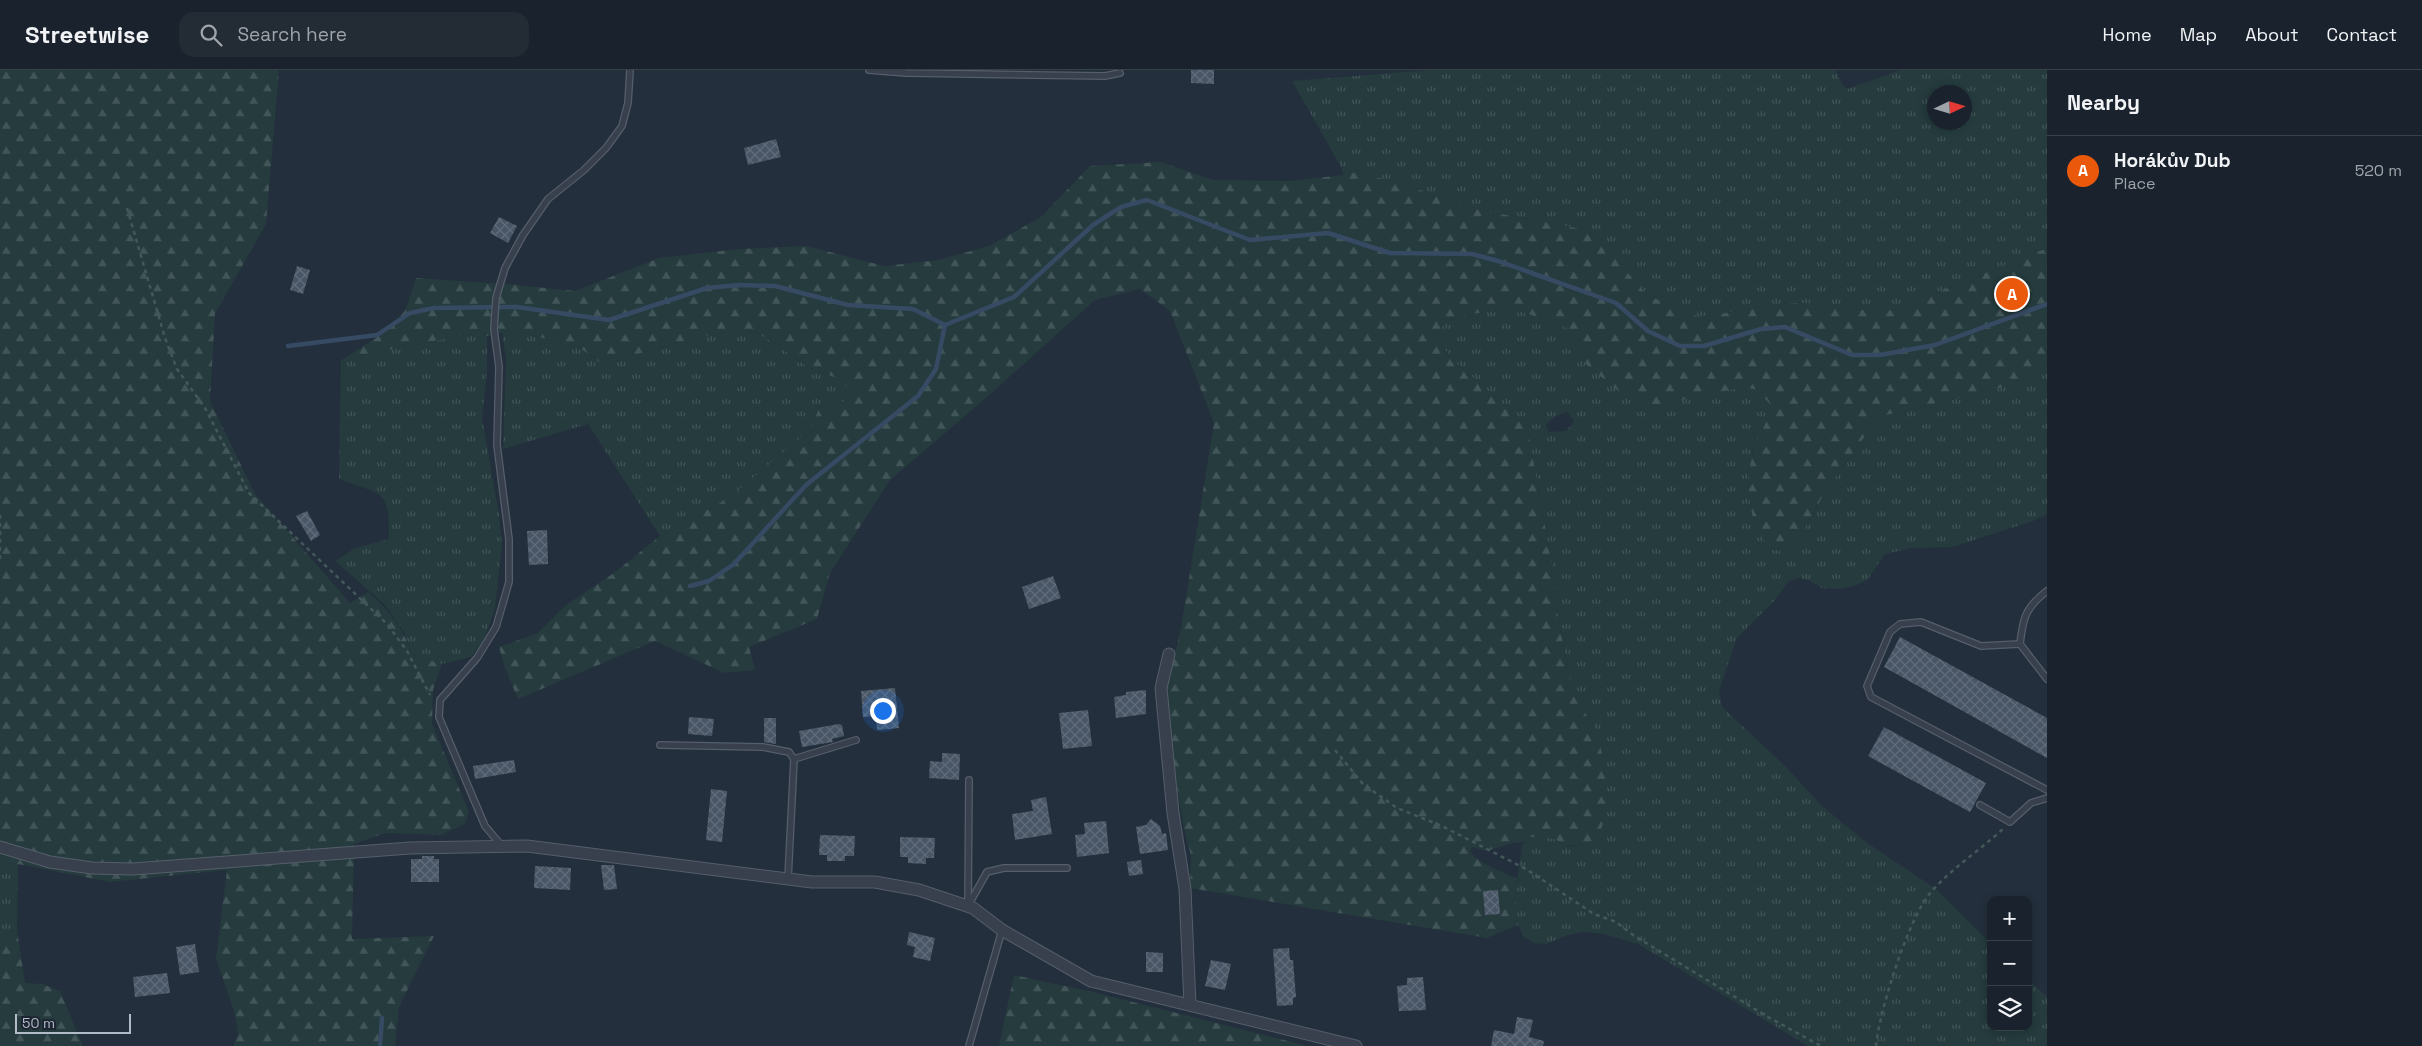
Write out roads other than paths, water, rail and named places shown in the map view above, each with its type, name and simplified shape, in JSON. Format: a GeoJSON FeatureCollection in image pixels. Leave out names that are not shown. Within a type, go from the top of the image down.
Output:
{"type":"FeatureCollection","features":[{"type":"Feature","properties":{"kind":"street"},"geometry":{"type":"LineString","coordinates":[[1169,654],[1161,688],[1173,813],[1185,889],[1190,1006]]}},
{"type":"Feature","properties":{"kind":"street"},"geometry":{"type":"LineString","coordinates":[[0,847],[50,862],[92,868],[133,869],[410,848],[527,846],[812,882],[875,882],[919,890],[968,906],[1002,930],[1091,982],[1356,1046]]}},
{"type":"Feature","properties":{"kind":"lane"},"geometry":{"type":"LineString","coordinates":[[502,847],[485,826],[439,718],[440,700],[477,658],[496,627],[509,582],[509,539],[497,445],[499,367],[494,329],[496,298],[505,268],[548,199],[589,165],[606,148],[622,126],[628,103],[630,70]]}},
{"type":"Feature","properties":{"kind":"lane"},"geometry":{"type":"LineString","coordinates":[[869,70],[906,73],[1010,75],[1105,76],[1120,73]]}},
{"type":"Feature","properties":{"kind":"lane"},"geometry":{"type":"LineString","coordinates":[[2047,591],[2036,599],[2022,619],[2020,644],[2047,678]]}},
{"type":"Feature","properties":{"kind":"lane"},"geometry":{"type":"LineString","coordinates":[[2020,644],[1981,646],[1921,622],[1900,624],[1890,632],[1867,686],[1871,697],[2047,790]]}},
{"type":"Feature","properties":{"kind":"lane"},"geometry":{"type":"LineString","coordinates":[[794,759],[856,740]]}},
{"type":"Feature","properties":{"kind":"lane"},"geometry":{"type":"LineString","coordinates":[[660,744],[762,747],[790,752],[794,759],[788,879]]}},
{"type":"Feature","properties":{"kind":"lane"},"geometry":{"type":"LineString","coordinates":[[968,906],[969,780]]}},
{"type":"Feature","properties":{"kind":"lane"},"geometry":{"type":"LineString","coordinates":[[1980,805],[2010,822],[2031,803],[2047,798]]}},
{"type":"Feature","properties":{"kind":"lane"},"geometry":{"type":"LineString","coordinates":[[968,906],[987,872],[1004,868],[1067,868]]}},
{"type":"Feature","properties":{"kind":"lane"},"geometry":{"type":"LineString","coordinates":[[969,1046],[1002,930]]}},
{"type":"Feature","properties":{"kind":"waterway"},"geometry":{"type":"LineString","coordinates":[[690,586],[709,581],[734,564],[806,485],[918,396],[936,369],[945,325],[1014,297],[1093,225],[1121,207],[1147,200],[1250,240],[1328,233],[1390,253],[1472,254],[1498,261],[1616,303],[1648,331],[1680,346],[1704,346],[1761,329],[1785,327],[1852,355],[1880,355],[1935,345],[2047,304]]}},
{"type":"Feature","properties":{"kind":"waterway"},"geometry":{"type":"LineString","coordinates":[[288,346],[377,335],[410,313],[434,308],[517,307],[609,320],[707,288],[739,285],[775,286],[848,305],[913,309],[945,325]]}},
{"type":"Feature","properties":{"kind":"waterway"},"geometry":{"type":"LineString","coordinates":[[380,1046],[382,1018]]}},
{"type":"Feature","properties":{"kind":"place","name":"Horákův Dub"},"geometry":{"type":"Point","coordinates":[2012,294]}}]}
